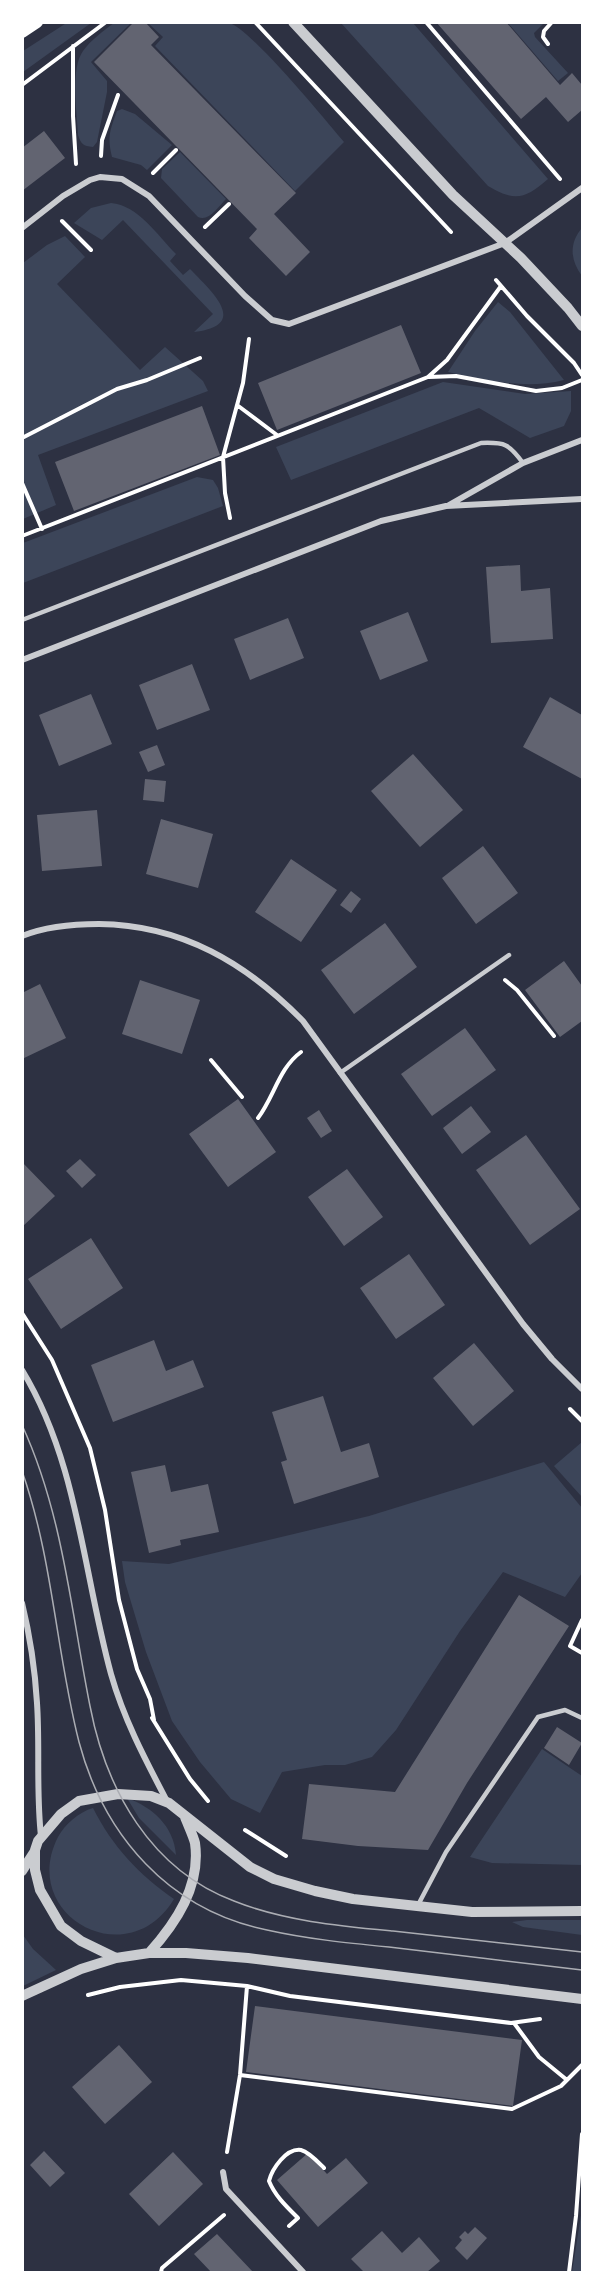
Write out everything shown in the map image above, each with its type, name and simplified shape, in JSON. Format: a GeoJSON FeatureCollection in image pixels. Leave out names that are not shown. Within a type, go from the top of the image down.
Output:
{"type":"FeatureCollection","features":[{"type":"Feature","properties":{"kind":"main road"},"geometry":{"type":"LineString","coordinates":[[22,32],[37,22]]}},
{"type":"Feature","properties":{"kind":"street"},"geometry":{"type":"LineString","coordinates":[[293,22],[453,195],[505,243],[568,308],[582,326]]}},
{"type":"Feature","properties":{"kind":"street"},"geometry":{"type":"LineString","coordinates":[[22,228],[78,186],[100,177],[122,179],[138,188],[157,204],[245,296],[272,320],[289,324],[505,243],[582,188]]}},
{"type":"Feature","properties":{"kind":"street"},"geometry":{"type":"LineString","coordinates":[[446,507],[524,463],[582,440]]}},
{"type":"Feature","properties":{"kind":"street"},"geometry":{"type":"LineString","coordinates":[[22,660],[381,521],[446,507],[582,499]]}},
{"type":"Feature","properties":{"kind":"street"},"geometry":{"type":"LineString","coordinates":[[22,936],[73,924],[125,925],[154,930],[198,944],[251,974],[276,993],[303,1021],[523,1324],[552,1359],[582,1389]]}},
{"type":"Feature","properties":{"kind":"street"},"geometry":{"type":"LineString","coordinates":[[22,1370],[34,1391],[62,1459],[111,1674],[132,1734],[169,1803]]}},
{"type":"Feature","properties":{"kind":"street"},"geometry":{"type":"LineString","coordinates":[[22,1603],[30,1634],[38,1702],[37,1805],[41,1836]]}},
{"type":"Feature","properties":{"kind":"street"},"geometry":{"type":"LineString","coordinates":[[22,1871],[41,1836],[61,1814],[79,1801],[118,1794],[151,1796],[169,1803],[250,1868],[274,1879],[353,1899],[417,1907],[472,1912],[582,1911]]}},
{"type":"Feature","properties":{"kind":"street"},"geometry":{"type":"LineString","coordinates":[[149,1953],[174,1923],[187,1898],[192,1880],[195,1842],[185,1817]]}},
{"type":"Feature","properties":{"kind":"street"},"geometry":{"type":"LineString","coordinates":[[35,1850],[34,1870],[40,1890],[61,1926],[81,1941],[116,1958]]}},
{"type":"Feature","properties":{"kind":"street"},"geometry":{"type":"LineString","coordinates":[[22,1996],[81,1969],[116,1958],[149,1953],[186,1953],[248,1958],[582,1999]]}},
{"type":"Feature","properties":{"kind":"street"},"geometry":{"type":"LineString","coordinates":[[223,2172],[226,2189],[303,2272]]}},
{"type":"Feature","properties":{"kind":"lane"},"geometry":{"type":"LineString","coordinates":[[22,620],[481,443],[498,442],[510,446],[524,463]]}},
{"type":"Feature","properties":{"kind":"lane"},"geometry":{"type":"LineString","coordinates":[[340,1073],[509,955]]}},
{"type":"Feature","properties":{"kind":"lane"},"geometry":{"type":"LineString","coordinates":[[417,1907],[446,1852],[538,1717],[565,1710],[582,1718]]}},
{"type":"Feature","properties":{"kind":"path"},"geometry":{"type":"LineString","coordinates":[[22,85],[106,22]]}},
{"type":"Feature","properties":{"kind":"path"},"geometry":{"type":"LineString","coordinates":[[255,22],[451,232]]}},
{"type":"Feature","properties":{"kind":"path"},"geometry":{"type":"LineString","coordinates":[[426,22],[573,195]]}},
{"type":"Feature","properties":{"kind":"path"},"geometry":{"type":"LineString","coordinates":[[548,44],[543,37],[544,31],[552,22]]}},
{"type":"Feature","properties":{"kind":"path"},"geometry":{"type":"LineString","coordinates":[[73,46],[73,116],[78,186]]}},
{"type":"Feature","properties":{"kind":"path"},"geometry":{"type":"LineString","coordinates":[[100,177],[102,140],[118,95]]}},
{"type":"Feature","properties":{"kind":"path"},"geometry":{"type":"LineString","coordinates":[[138,188],[176,150]]}},
{"type":"Feature","properties":{"kind":"path"},"geometry":{"type":"LineString","coordinates":[[192,241],[229,204]]}},
{"type":"Feature","properties":{"kind":"path"},"geometry":{"type":"LineString","coordinates":[[48,208],[92,250]]}},
{"type":"Feature","properties":{"kind":"path"},"geometry":{"type":"LineString","coordinates":[[496,280],[527,316],[574,363],[582,375]]}},
{"type":"Feature","properties":{"kind":"path"},"geometry":{"type":"LineString","coordinates":[[428,377],[447,360],[501,286]]}},
{"type":"Feature","properties":{"kind":"path"},"geometry":{"type":"LineString","coordinates":[[234,539],[225,492],[223,457],[245,374],[249,339]]}},
{"type":"Feature","properties":{"kind":"path"},"geometry":{"type":"LineString","coordinates":[[22,438],[117,389],[147,380],[200,358]]}},
{"type":"Feature","properties":{"kind":"path"},"geometry":{"type":"LineString","coordinates":[[22,536],[428,377],[456,376],[536,391],[562,388],[582,380]]}},
{"type":"Feature","properties":{"kind":"path"},"geometry":{"type":"LineString","coordinates":[[237,405],[278,436]]}},
{"type":"Feature","properties":{"kind":"path"},"geometry":{"type":"LineString","coordinates":[[22,483],[42,529]]}},
{"type":"Feature","properties":{"kind":"path"},"geometry":{"type":"LineString","coordinates":[[490,968],[517,990],[554,1036]]}},
{"type":"Feature","properties":{"kind":"path"},"geometry":{"type":"LineString","coordinates":[[258,1118],[268,1105],[287,1065],[303,1051],[297,1043]]}},
{"type":"Feature","properties":{"kind":"path"},"geometry":{"type":"LineString","coordinates":[[211,1060],[242,1097]]}},
{"type":"Feature","properties":{"kind":"path"},"geometry":{"type":"LineString","coordinates":[[564,1402],[582,1421]]}},
{"type":"Feature","properties":{"kind":"path"},"geometry":{"type":"LineString","coordinates":[[582,1620],[570,1646],[582,1653]]}},
{"type":"Feature","properties":{"kind":"path"},"geometry":{"type":"LineString","coordinates":[[154,1721],[190,1779],[216,1807]]}},
{"type":"Feature","properties":{"kind":"path"},"geometry":{"type":"LineString","coordinates":[[243,1829],[292,1860]]}},
{"type":"Feature","properties":{"kind":"path"},"geometry":{"type":"LineString","coordinates":[[79,1998],[120,1987],[181,1980],[247,1986],[290,1996],[514,2023],[543,2019]]}},
{"type":"Feature","properties":{"kind":"path"},"geometry":{"type":"LineString","coordinates":[[223,2172],[240,2074],[247,1986]]}},
{"type":"Feature","properties":{"kind":"path"},"geometry":{"type":"LineString","coordinates":[[514,2023],[538,2057],[567,2080]]}},
{"type":"Feature","properties":{"kind":"path"},"geometry":{"type":"LineString","coordinates":[[240,2074],[512,2109],[561,2086],[582,2065]]}},
{"type":"Feature","properties":{"kind":"path"},"geometry":{"type":"LineString","coordinates":[[569,2272],[582,2134]]}},
{"type":"Feature","properties":{"kind":"path"},"geometry":{"type":"LineString","coordinates":[[273,2240],[298,2218],[271,2187],[269,2181],[275,2167],[287,2155],[297,2150],[304,2151],[324,2168]]}},
{"type":"Feature","properties":{"kind":"path"},"geometry":{"type":"LineString","coordinates":[[160,2272],[238,2202]]}},
{"type":"Feature","properties":{"kind":"shaded area"},"geometry":{"type":"Polygon","coordinates":[[[218,21],[238,27],[269,56],[344,142],[295,191],[155,46],[163,37],[148,23],[218,21]]]}},
{"type":"Feature","properties":{"kind":"shaded area"},"geometry":{"type":"Polygon","coordinates":[[[68,22],[91,23],[23,72],[23,51],[68,22]]]}},
{"type":"Feature","properties":{"kind":"shaded area"},"geometry":{"type":"Polygon","coordinates":[[[114,23],[131,23],[91,62],[107,81],[107,92],[97,142],[90,147],[80,141],[78,135],[75,92],[77,69],[79,59],[86,47],[114,23]]]}},
{"type":"Feature","properties":{"kind":"shaded area"},"geometry":{"type":"Polygon","coordinates":[[[341,23],[413,23],[548,179],[533,191],[520,196],[506,194],[488,186],[341,23]]]}},
{"type":"Feature","properties":{"kind":"shaded area"},"geometry":{"type":"Polygon","coordinates":[[[508,23],[544,23],[534,33],[535,37],[568,73],[558,81],[508,23]]]}},
{"type":"Feature","properties":{"kind":"shaded area"},"geometry":{"type":"Polygon","coordinates":[[[122,109],[135,114],[172,145],[147,170],[141,165],[112,157],[111,129],[117,111],[122,109]]]}},
{"type":"Feature","properties":{"kind":"shaded area"},"geometry":{"type":"Polygon","coordinates":[[[180,152],[226,199],[206,217],[198,217],[161,178],[162,169],[180,152]]]}},
{"type":"Feature","properties":{"kind":"shaded area"},"geometry":{"type":"Polygon","coordinates":[[[111,203],[121,205],[139,215],[176,254],[170,261],[183,275],[190,269],[208,287],[221,306],[223,315],[220,322],[211,328],[194,332],[213,314],[123,220],[102,240],[74,223],[91,208],[111,203]]]}},
{"type":"Feature","properties":{"kind":"shaded area"},"geometry":{"type":"Polygon","coordinates":[[[582,228],[582,276],[573,258],[573,246],[582,228]]]}},
{"type":"Feature","properties":{"kind":"shaded area"},"geometry":{"type":"Polygon","coordinates":[[[65,236],[85,257],[57,284],[140,370],[165,347],[203,381],[208,391],[38,455],[56,505],[23,519],[23,263],[47,245],[65,236]]]}},
{"type":"Feature","properties":{"kind":"shaded area"},"geometry":{"type":"Polygon","coordinates":[[[498,302],[510,312],[564,380],[520,384],[491,381],[448,372],[475,331],[498,302]]]}},
{"type":"Feature","properties":{"kind":"shaded area"},"geometry":{"type":"Polygon","coordinates":[[[443,382],[525,394],[571,391],[571,411],[564,426],[530,438],[479,408],[291,480],[276,447],[443,382]]]}},
{"type":"Feature","properties":{"kind":"shaded area"},"geometry":{"type":"Polygon","coordinates":[[[197,477],[213,480],[223,506],[23,583],[23,543],[197,477]]]}},
{"type":"Feature","properties":{"kind":"shaded area"},"geometry":{"type":"Polygon","coordinates":[[[582,1442],[582,1497],[554,1466],[582,1442]]]}},
{"type":"Feature","properties":{"kind":"shaded area"},"geometry":{"type":"Polygon","coordinates":[[[544,1462],[582,1508],[582,1573],[565,1597],[503,1572],[460,1631],[396,1730],[372,1757],[345,1765],[325,1765],[282,1772],[260,1813],[231,1799],[200,1762],[172,1721],[146,1652],[125,1582],[122,1561],[169,1564],[369,1516],[544,1462]]]}},
{"type":"Feature","properties":{"kind":"shaded area"},"geometry":{"type":"Polygon","coordinates":[[[542,1749],[582,1776],[582,1865],[492,1863],[470,1857],[542,1749]]]}},
{"type":"Feature","properties":{"kind":"shaded area"},"geometry":{"type":"Polygon","coordinates":[[[127,1798],[153,1812],[160,1819],[171,1835],[176,1855],[139,1818],[127,1798]]]}},
{"type":"Feature","properties":{"kind":"shaded area"},"geometry":{"type":"Polygon","coordinates":[[[93,1808],[100,1822],[128,1859],[149,1880],[174,1899],[154,1922],[131,1933],[107,1934],[84,1926],[65,1911],[53,1890],[50,1865],[58,1837],[73,1819],[93,1808]]]}},
{"type":"Feature","properties":{"kind":"shaded area"},"geometry":{"type":"Polygon","coordinates":[[[582,1920],[582,1935],[523,1927],[512,1922],[582,1920]]]}},
{"type":"Feature","properties":{"kind":"shaded area"},"geometry":{"type":"Polygon","coordinates":[[[23,1935],[33,1949],[56,1970],[23,1986],[23,1935]]]}},
{"type":"Feature","properties":{"kind":"shaded area"},"geometry":{"type":"Polygon","coordinates":[[[582,2209],[582,2272],[572,2272],[582,2209]]]}},
{"type":"Feature","properties":{"kind":"building"},"geometry":{"type":"Polygon","coordinates":[[[134,22],[145,22],[159,37],[151,45],[296,193],[274,214],[310,252],[286,276],[249,238],[257,229],[94,62],[134,22]]]}},
{"type":"Feature","properties":{"kind":"building"},"geometry":{"type":"Polygon","coordinates":[[[436,22],[506,22],[560,85],[572,73],[582,85],[582,110],[568,122],[546,97],[521,119],[436,22]]]}},
{"type":"Feature","properties":{"kind":"building"},"geometry":{"type":"Polygon","coordinates":[[[44,131],[65,158],[22,191],[22,148],[44,131]]]}},
{"type":"Feature","properties":{"kind":"building"},"geometry":{"type":"Polygon","coordinates":[[[401,325],[421,373],[277,430],[258,383],[401,325]]]}},
{"type":"Feature","properties":{"kind":"building"},"geometry":{"type":"Polygon","coordinates":[[[202,406],[220,455],[74,511],[55,462],[202,406]]]}},
{"type":"Feature","properties":{"kind":"building"},"geometry":{"type":"Polygon","coordinates":[[[520,565],[521,591],[550,588],[553,639],[491,643],[486,567],[520,565]]]}},
{"type":"Feature","properties":{"kind":"building"},"geometry":{"type":"Polygon","coordinates":[[[408,612],[428,661],[380,680],[360,631],[408,612]]]}},
{"type":"Feature","properties":{"kind":"building"},"geometry":{"type":"Polygon","coordinates":[[[288,618],[304,658],[250,680],[234,639],[288,618]]]}},
{"type":"Feature","properties":{"kind":"building"},"geometry":{"type":"Polygon","coordinates":[[[192,664],[210,710],[157,730],[139,685],[192,664]]]}},
{"type":"Feature","properties":{"kind":"building"},"geometry":{"type":"Polygon","coordinates":[[[91,694],[112,744],[59,766],[39,715],[91,694]]]}},
{"type":"Feature","properties":{"kind":"building"},"geometry":{"type":"Polygon","coordinates":[[[550,697],[582,715],[582,779],[523,747],[550,697]]]}},
{"type":"Feature","properties":{"kind":"building"},"geometry":{"type":"Polygon","coordinates":[[[157,745],[165,765],[148,772],[139,752],[157,745]]]}},
{"type":"Feature","properties":{"kind":"building"},"geometry":{"type":"Polygon","coordinates":[[[413,754],[463,810],[420,847],[371,791],[413,754]]]}},
{"type":"Feature","properties":{"kind":"building"},"geometry":{"type":"Polygon","coordinates":[[[145,779],[166,781],[164,802],[143,800],[145,779]]]}},
{"type":"Feature","properties":{"kind":"building"},"geometry":{"type":"Polygon","coordinates":[[[97,810],[102,866],[42,871],[37,815],[97,810]]]}},
{"type":"Feature","properties":{"kind":"building"},"geometry":{"type":"Polygon","coordinates":[[[161,819],[213,834],[198,888],[146,874],[161,819]]]}},
{"type":"Feature","properties":{"kind":"building"},"geometry":{"type":"Polygon","coordinates":[[[483,846],[518,893],[476,924],[442,878],[483,846]]]}},
{"type":"Feature","properties":{"kind":"building"},"geometry":{"type":"Polygon","coordinates":[[[291,859],[337,890],[301,942],[255,912],[291,859]]]}},
{"type":"Feature","properties":{"kind":"building"},"geometry":{"type":"Polygon","coordinates":[[[351,891],[361,899],[351,913],[340,905],[351,891]]]}},
{"type":"Feature","properties":{"kind":"building"},"geometry":{"type":"Polygon","coordinates":[[[385,923],[417,967],[354,1014],[321,970],[385,923]]]}},
{"type":"Feature","properties":{"kind":"building"},"geometry":{"type":"Polygon","coordinates":[[[564,961],[582,986],[582,1021],[560,1037],[525,990],[564,961]]]}},
{"type":"Feature","properties":{"kind":"building"},"geometry":{"type":"Polygon","coordinates":[[[140,980],[200,1000],[182,1054],[122,1034],[140,980]]]}},
{"type":"Feature","properties":{"kind":"building"},"geometry":{"type":"Polygon","coordinates":[[[40,984],[66,1038],[22,1059],[22,993],[40,984]]]}},
{"type":"Feature","properties":{"kind":"building"},"geometry":{"type":"Polygon","coordinates":[[[465,1028],[496,1070],[432,1116],[401,1074],[465,1028]]]}},
{"type":"Feature","properties":{"kind":"building"},"geometry":{"type":"Polygon","coordinates":[[[238,1099],[276,1152],[228,1187],[189,1134],[238,1099]]]}},
{"type":"Feature","properties":{"kind":"building"},"geometry":{"type":"Polygon","coordinates":[[[471,1106],[491,1132],[462,1154],[443,1128],[471,1106]]]}},
{"type":"Feature","properties":{"kind":"building"},"geometry":{"type":"Polygon","coordinates":[[[319,1110],[332,1131],[321,1138],[307,1118],[319,1110]]]}},
{"type":"Feature","properties":{"kind":"building"},"geometry":{"type":"Polygon","coordinates":[[[526,1135],[580,1209],[530,1245],[476,1170],[526,1135]]]}},
{"type":"Feature","properties":{"kind":"building"},"geometry":{"type":"Polygon","coordinates":[[[80,1159],[96,1175],[82,1188],[66,1171],[80,1159]]]}},
{"type":"Feature","properties":{"kind":"building"},"geometry":{"type":"Polygon","coordinates":[[[22,1162],[55,1196],[22,1227],[22,1162]]]}},
{"type":"Feature","properties":{"kind":"building"},"geometry":{"type":"Polygon","coordinates":[[[347,1169],[383,1217],[344,1246],[308,1197],[347,1169]]]}},
{"type":"Feature","properties":{"kind":"building"},"geometry":{"type":"Polygon","coordinates":[[[91,1238],[123,1288],[61,1329],[28,1279],[91,1238]]]}},
{"type":"Feature","properties":{"kind":"building"},"geometry":{"type":"Polygon","coordinates":[[[409,1254],[445,1305],[396,1339],[360,1288],[409,1254]]]}},
{"type":"Feature","properties":{"kind":"building"},"geometry":{"type":"Polygon","coordinates":[[[154,1340],[166,1371],[193,1360],[204,1387],[113,1422],[91,1365],[154,1340]]]}},
{"type":"Feature","properties":{"kind":"building"},"geometry":{"type":"Polygon","coordinates":[[[474,1343],[514,1391],[473,1426],[433,1378],[474,1343]]]}},
{"type":"Feature","properties":{"kind":"building"},"geometry":{"type":"Polygon","coordinates":[[[323,1396],[341,1452],[369,1443],[379,1477],[294,1504],[281,1462],[287,1460],[272,1412],[323,1396]]]}},
{"type":"Feature","properties":{"kind":"building"},"geometry":{"type":"Polygon","coordinates":[[[165,1465],[171,1492],[208,1484],[219,1532],[180,1540],[181,1545],[149,1553],[131,1472],[165,1465]]]}},
{"type":"Feature","properties":{"kind":"building"},"geometry":{"type":"Polygon","coordinates":[[[519,1595],[569,1626],[467,1783],[428,1850],[358,1846],[302,1839],[309,1784],[395,1792],[519,1595]]]}},
{"type":"Feature","properties":{"kind":"building"},"geometry":{"type":"Polygon","coordinates":[[[557,1727],[582,1743],[569,1765],[544,1748],[557,1727]]]}},
{"type":"Feature","properties":{"kind":"building"},"geometry":{"type":"Polygon","coordinates":[[[255,2006],[522,2040],[513,2106],[246,2072],[255,2006]]]}},
{"type":"Feature","properties":{"kind":"building"},"geometry":{"type":"Polygon","coordinates":[[[119,2045],[152,2082],[105,2124],[72,2087],[119,2045]]]}},
{"type":"Feature","properties":{"kind":"building"},"geometry":{"type":"Polygon","coordinates":[[[44,2151],[65,2173],[50,2187],[30,2165],[44,2151]]]}},
{"type":"Feature","properties":{"kind":"building"},"geometry":{"type":"Polygon","coordinates":[[[173,2152],[203,2184],[159,2226],[129,2194],[173,2152]]]}},
{"type":"Feature","properties":{"kind":"building"},"geometry":{"type":"Polygon","coordinates":[[[308,2153],[327,2174],[346,2158],[368,2183],[318,2227],[277,2180],[308,2153]]]}},
{"type":"Feature","properties":{"kind":"building"},"geometry":{"type":"Polygon","coordinates":[[[475,2227],[487,2238],[467,2260],[455,2248],[462,2240],[459,2237],[465,2231],[468,2234],[475,2227]]]}},
{"type":"Feature","properties":{"kind":"building"},"geometry":{"type":"Polygon","coordinates":[[[382,2231],[402,2253],[419,2237],[440,2261],[427,2272],[364,2272],[351,2259],[382,2231]]]}},
{"type":"Feature","properties":{"kind":"building"},"geometry":{"type":"Polygon","coordinates":[[[217,2234],[253,2272],[211,2272],[194,2254],[217,2234]]]}},
{"type":"Feature","properties":{"kind":"tram line"},"geometry":{"type":"LineString","coordinates":[[22,1425],[36,1459],[57,1528],[97,1737],[121,1796],[137,1823],[156,1848],[179,1869],[205,1887],[253,1908],[292,1918],[353,1927],[582,1952]]}},
{"type":"Feature","properties":{"kind":"tram line"},"geometry":{"type":"LineString","coordinates":[[22,1471],[41,1538],[71,1708],[90,1776],[105,1808],[124,1838],[146,1864],[171,1887],[200,1905],[232,1920],[267,1930],[328,1940],[582,1970]]}}]}
